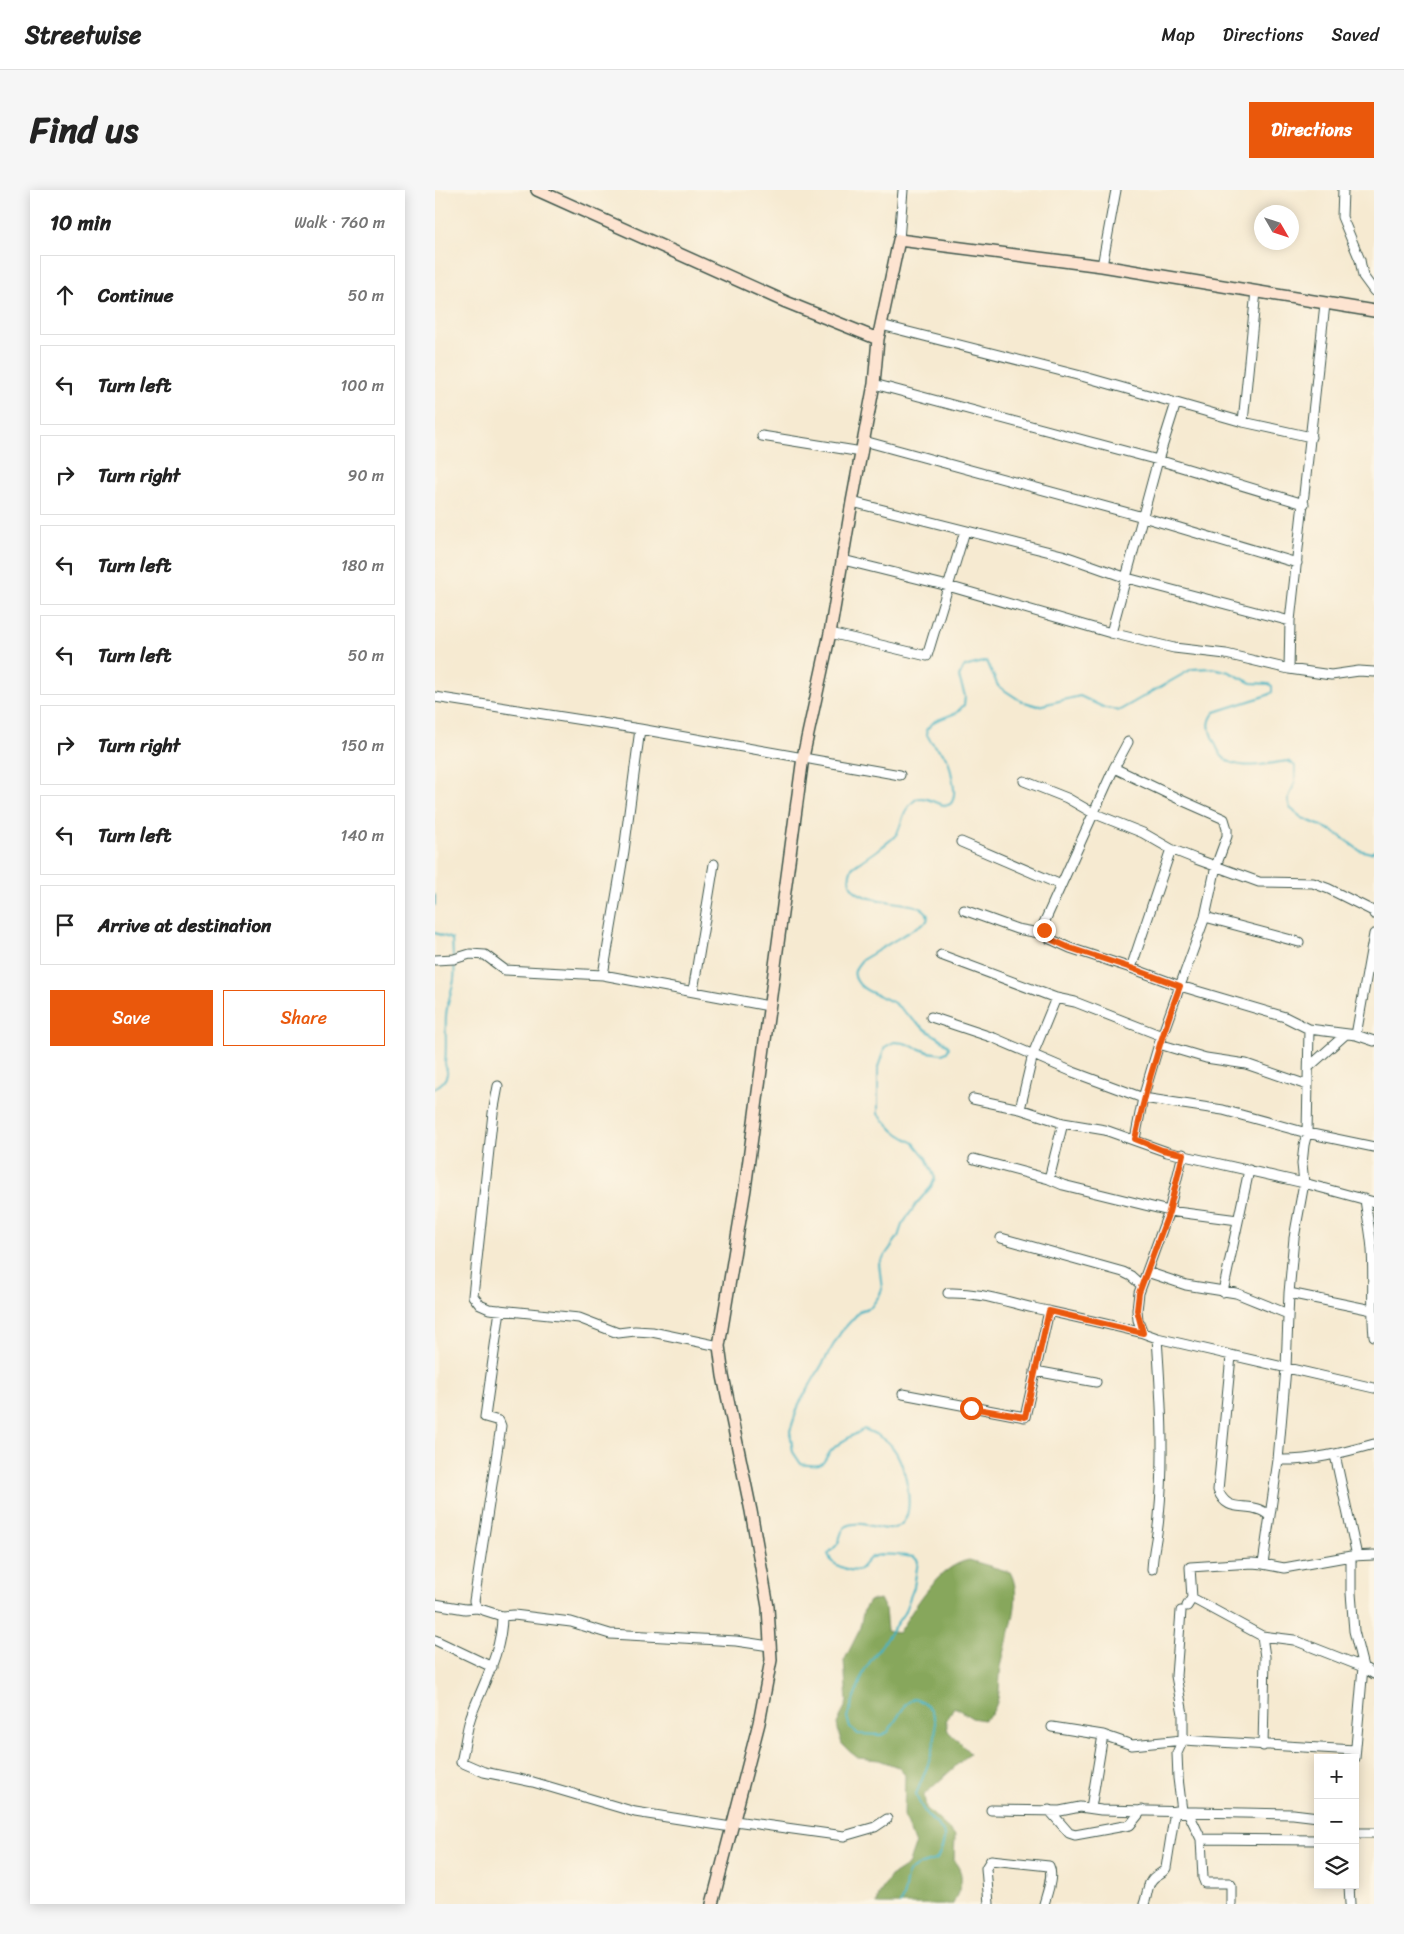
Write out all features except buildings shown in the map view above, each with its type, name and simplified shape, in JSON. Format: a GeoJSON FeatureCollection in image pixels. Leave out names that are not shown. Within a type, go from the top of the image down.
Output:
{"type":"FeatureCollection","features":[{"type":"Feature","properties":{"kind":"street"},"geometry":{"type":"LineString","coordinates":[[537,190],[786,302],[878,339]]}},
{"type":"Feature","properties":{"kind":"street"},"geometry":{"type":"LineString","coordinates":[[712,1904],[759,1723],[771,1660],[768,1606],[751,1511],[723,1376],[719,1346],[745,1189],[803,757],[830,633],[863,447],[874,384],[878,339],[899,240],[903,190]]}},
{"type":"Feature","properties":{"kind":"street"},"geometry":{"type":"LineString","coordinates":[[1102,266],[1116,190]]}},
{"type":"Feature","properties":{"kind":"street"},"geometry":{"type":"LineString","coordinates":[[1343,190],[1342,217],[1360,260],[1363,276],[1374,291]]}},
{"type":"Feature","properties":{"kind":"street"},"geometry":{"type":"LineString","coordinates":[[899,240],[1102,266],[1374,311]]}},
{"type":"Feature","properties":{"kind":"street"},"geometry":{"type":"LineString","coordinates":[[1243,422],[1256,291]]}},
{"type":"Feature","properties":{"kind":"street"},"geometry":{"type":"LineString","coordinates":[[1289,668],[1289,621],[1304,504],[1325,304]]}},
{"type":"Feature","properties":{"kind":"street"},"geometry":{"type":"LineString","coordinates":[[881,325],[1085,377],[1243,422],[1311,437]]}},
{"type":"Feature","properties":{"kind":"street"},"geometry":{"type":"LineString","coordinates":[[874,384],[1158,460],[1304,504]]}},
{"type":"Feature","properties":{"kind":"street"},"geometry":{"type":"LineString","coordinates":[[1111,633],[1158,460],[1176,403]]}},
{"type":"Feature","properties":{"kind":"street"},"geometry":{"type":"LineString","coordinates":[[762,436],[863,447],[1143,517],[1297,564]]}},
{"type":"Feature","properties":{"kind":"street"},"geometry":{"type":"LineString","coordinates":[[852,502],[1062,556],[1127,578],[1289,621]]}},
{"type":"Feature","properties":{"kind":"street"},"geometry":{"type":"LineString","coordinates":[[830,633],[927,656],[965,531]]}},
{"type":"Feature","properties":{"kind":"street"},"geometry":{"type":"LineString","coordinates":[[843,560],[948,586],[1111,633],[1174,648],[1231,655],[1331,675],[1359,671],[1374,672]]}},
{"type":"Feature","properties":{"kind":"street"},"geometry":{"type":"LineString","coordinates":[[435,697],[640,729],[900,775]]}},
{"type":"Feature","properties":{"kind":"street"},"geometry":{"type":"LineString","coordinates":[[603,974],[625,851],[640,729]]}},
{"type":"Feature","properties":{"kind":"street"},"geometry":{"type":"LineString","coordinates":[[1045,934],[1044,923],[1093,813],[1128,742]]}},
{"type":"Feature","properties":{"kind":"street"},"geometry":{"type":"LineString","coordinates":[[1114,768],[1224,819],[1227,829],[1227,836],[1216,866],[1205,917],[1160,1040],[1143,1098],[1135,1139]]}},
{"type":"Feature","properties":{"kind":"street"},"geometry":{"type":"LineString","coordinates":[[1024,781],[1067,798],[1093,813],[1143,833],[1171,849],[1259,882],[1313,883],[1373,911],[1374,914]]}},
{"type":"Feature","properties":{"kind":"street"},"geometry":{"type":"LineString","coordinates":[[961,842],[1061,884]]}},
{"type":"Feature","properties":{"kind":"street"},"geometry":{"type":"LineString","coordinates":[[1131,968],[1171,849]]}},
{"type":"Feature","properties":{"kind":"street"},"geometry":{"type":"LineString","coordinates":[[693,991],[714,864]]}},
{"type":"Feature","properties":{"kind":"street"},"geometry":{"type":"LineString","coordinates":[[964,910],[1017,928],[1045,934],[1050,939],[1070,948],[1180,986],[1285,1018],[1309,1028],[1374,1041]]}},
{"type":"Feature","properties":{"kind":"street"},"geometry":{"type":"LineString","coordinates":[[1205,917],[1299,942]]}},
{"type":"Feature","properties":{"kind":"street"},"geometry":{"type":"LineString","coordinates":[[1356,1036],[1374,934]]}},
{"type":"Feature","properties":{"kind":"street"},"geometry":{"type":"LineString","coordinates":[[435,960],[454,959],[470,954],[485,955],[505,970],[603,974],[769,1006]]}},
{"type":"Feature","properties":{"kind":"street"},"geometry":{"type":"LineString","coordinates":[[941,954],[1055,998],[1075,1002],[1160,1040],[1206,1058],[1246,1064],[1307,1085]]}},
{"type":"Feature","properties":{"kind":"street"},"geometry":{"type":"LineString","coordinates":[[1021,1109],[1033,1054],[1055,998]]}},
{"type":"Feature","properties":{"kind":"street"},"geometry":{"type":"LineString","coordinates":[[931,1017],[995,1038],[1073,1072],[1143,1098],[1223,1110],[1307,1133],[1374,1147]]}},
{"type":"Feature","properties":{"kind":"street"},"geometry":{"type":"LineString","coordinates":[[1263,1564],[1278,1460],[1294,1238],[1304,1184],[1302,1164],[1303,1145],[1307,1133],[1309,1028]]}},
{"type":"Feature","properties":{"kind":"street"},"geometry":{"type":"LineString","coordinates":[[1309,1066],[1346,1034]]}},
{"type":"Feature","properties":{"kind":"street"},"geometry":{"type":"LineString","coordinates":[[498,1086],[493,1113],[473,1296],[480,1305],[489,1309],[579,1318],[618,1333],[652,1332],[719,1346]]}},
{"type":"Feature","properties":{"kind":"street"},"geometry":{"type":"LineString","coordinates":[[973,1099],[1021,1109],[1063,1123],[1098,1128],[1135,1139],[1162,1150],[1370,1201],[1374,1336]]}},
{"type":"Feature","properties":{"kind":"street"},"geometry":{"type":"LineString","coordinates":[[1049,1179],[1063,1123]]}},
{"type":"Feature","properties":{"kind":"street"},"geometry":{"type":"LineString","coordinates":[[1143,1333],[1137,1310],[1141,1285],[1169,1212],[1183,1154]]}},
{"type":"Feature","properties":{"kind":"street"},"geometry":{"type":"LineString","coordinates":[[974,1159],[1049,1179],[1063,1185],[1169,1212],[1238,1220]]}},
{"type":"Feature","properties":{"kind":"street"},"geometry":{"type":"LineString","coordinates":[[1223,1292],[1249,1170]]}},
{"type":"Feature","properties":{"kind":"street"},"geometry":{"type":"LineString","coordinates":[[1001,1238],[1123,1272],[1141,1285]]}},
{"type":"Feature","properties":{"kind":"street"},"geometry":{"type":"LineString","coordinates":[[1147,1272],[1186,1285],[1236,1293],[1288,1314]]}},
{"type":"Feature","properties":{"kind":"street"},"geometry":{"type":"LineString","coordinates":[[948,1293],[968,1292],[995,1297],[1231,1356],[1374,1388]]}},
{"type":"Feature","properties":{"kind":"street"},"geometry":{"type":"LineString","coordinates":[[1289,1293],[1372,1310]]}},
{"type":"Feature","properties":{"kind":"street"},"geometry":{"type":"LineString","coordinates":[[477,1608],[474,1601],[501,1426],[499,1421],[485,1417],[500,1310]]}},
{"type":"Feature","properties":{"kind":"street"},"geometry":{"type":"LineString","coordinates":[[903,1394],[1025,1417],[1049,1311]]}},
{"type":"Feature","properties":{"kind":"street"},"geometry":{"type":"LineString","coordinates":[[1152,1569],[1159,1518],[1162,1469],[1162,1413],[1157,1338]]}},
{"type":"Feature","properties":{"kind":"street"},"geometry":{"type":"LineString","coordinates":[[1231,1356],[1218,1490],[1221,1497],[1228,1504],[1239,1508],[1259,1509],[1270,1516]]}},
{"type":"Feature","properties":{"kind":"street"},"geometry":{"type":"LineString","coordinates":[[1035,1371],[1096,1382]]}},
{"type":"Feature","properties":{"kind":"street"},"geometry":{"type":"LineString","coordinates":[[1278,1460],[1299,1461],[1335,1455],[1374,1444]]}},
{"type":"Feature","properties":{"kind":"street"},"geometry":{"type":"LineString","coordinates":[[1052,1727],[1103,1735],[1132,1745],[1183,1740],[1355,1754],[1363,1667],[1354,1630],[1351,1594],[1354,1556],[1335,1455]]}},
{"type":"Feature","properties":{"kind":"street"},"geometry":{"type":"LineString","coordinates":[[1144,1904],[1150,1882],[1166,1868],[1182,1812],[1177,1778],[1177,1753],[1183,1740],[1183,1714],[1176,1676],[1187,1605],[1190,1568],[1263,1564],[1284,1568],[1354,1556],[1374,1555]]}},
{"type":"Feature","properties":{"kind":"street"},"geometry":{"type":"LineString","coordinates":[[435,1604],[465,1609],[477,1608],[502,1616],[514,1615],[571,1622],[610,1634],[735,1641],[770,1646]]}},
{"type":"Feature","properties":{"kind":"street"},"geometry":{"type":"LineString","coordinates":[[1187,1605],[1263,1636],[1294,1640],[1363,1667],[1374,1674]]}},
{"type":"Feature","properties":{"kind":"street"},"geometry":{"type":"LineString","coordinates":[[502,1616],[502,1624],[492,1667],[471,1718],[461,1762],[484,1772],[533,1782],[635,1812],[844,1836],[875,1827],[887,1819]]}},
{"type":"Feature","properties":{"kind":"street"},"geometry":{"type":"LineString","coordinates":[[1263,1636],[1265,1657],[1263,1746]]}},
{"type":"Feature","properties":{"kind":"street"},"geometry":{"type":"LineString","coordinates":[[435,1640],[492,1667]]}},
{"type":"Feature","properties":{"kind":"street"},"geometry":{"type":"LineString","coordinates":[[1091,1808],[1103,1735]]}},
{"type":"Feature","properties":{"kind":"street"},"geometry":{"type":"LineString","coordinates":[[991,1810],[1049,1810],[1080,1807],[1182,1812],[1293,1814],[1314,1817]]}},
{"type":"Feature","properties":{"kind":"street"},"geometry":{"type":"LineString","coordinates":[[1049,1810],[1069,1833],[1075,1835],[1130,1824],[1142,1810]]}},
{"type":"Feature","properties":{"kind":"street"},"geometry":{"type":"LineString","coordinates":[[1182,1812],[1201,1839],[1203,1878],[1205,1883],[1229,1883],[1231,1885],[1231,1904]]}},
{"type":"Feature","properties":{"kind":"street"},"geometry":{"type":"LineString","coordinates":[[1359,1832],[1374,1833]]}},
{"type":"Feature","properties":{"kind":"street"},"geometry":{"type":"LineString","coordinates":[[1201,1839],[1314,1840]]}},
{"type":"Feature","properties":{"kind":"street"},"geometry":{"type":"LineString","coordinates":[[989,1904],[986,1868],[991,1860],[1049,1866],[1051,1876],[1044,1904]]}},
{"type":"Feature","properties":{"kind":"street"},"geometry":{"type":"LineString","coordinates":[[1349,1889],[1350,1904]]}},
{"type":"Feature","properties":{"kind":"green space"},"geometry":{"type":"Polygon","coordinates":[[[969,1560],[1010,1572],[1016,1594],[1013,1619],[1001,1667],[995,1707],[991,1715],[983,1720],[972,1718],[954,1707],[946,1721],[948,1731],[970,1753],[924,1795],[926,1808],[955,1835],[954,1861],[960,1872],[960,1887],[953,1904],[877,1904],[879,1894],[891,1876],[908,1865],[915,1845],[904,1817],[905,1775],[898,1767],[879,1760],[858,1758],[842,1744],[837,1724],[847,1702],[844,1661],[859,1631],[864,1609],[869,1601],[880,1599],[885,1609],[887,1631],[898,1633],[919,1600],[937,1579],[957,1564],[969,1560]]]}},
{"type":"Feature","properties":{"kind":"waterway"},"geometry":{"type":"LineString","coordinates":[[900,1904],[910,1871],[918,1865],[937,1859],[944,1842],[942,1830],[925,1813],[916,1794],[933,1749],[935,1737],[933,1715],[927,1706],[914,1698],[906,1704],[888,1732],[881,1735],[858,1734],[850,1728],[847,1717],[865,1669],[904,1613],[914,1587],[918,1561],[914,1557],[889,1554],[880,1555],[870,1558],[860,1569],[854,1571],[834,1563],[828,1554],[837,1544],[847,1526],[860,1524],[886,1529],[899,1526],[905,1520],[908,1511],[908,1488],[902,1464],[890,1445],[880,1437],[864,1429],[839,1444],[821,1464],[817,1465],[801,1464],[793,1452],[790,1431],[799,1404],[841,1332],[860,1311],[871,1307],[879,1296],[882,1289],[879,1264],[898,1237],[902,1225],[931,1187],[935,1178],[926,1158],[914,1143],[894,1131],[878,1114],[878,1067],[885,1047],[894,1042],[904,1043],[928,1052],[942,1054],[947,1052],[949,1047],[924,1029],[894,1003],[864,988],[855,978],[855,972],[862,960],[927,921],[927,913],[921,908],[870,898],[858,893],[850,883],[851,870],[895,836],[906,810],[915,800],[920,798],[926,799],[944,805],[949,805],[952,802],[954,787],[948,760],[929,739],[926,730],[935,721],[956,713],[964,705],[965,696],[959,677],[964,667],[987,661],[998,686],[1021,701],[1038,706],[1080,696],[1105,708],[1120,710],[1192,669],[1213,668],[1229,672],[1251,683],[1269,684],[1272,686],[1272,692],[1268,695],[1215,712],[1209,724],[1212,737],[1221,755],[1227,761],[1235,764],[1252,766],[1288,761],[1295,766],[1295,782],[1288,800],[1290,808],[1302,818],[1333,831],[1359,850],[1371,853],[1374,851]]}},
{"type":"Feature","properties":{"kind":"waterway"},"geometry":{"type":"LineString","coordinates":[[435,895],[435,905]]}},
{"type":"Feature","properties":{"kind":"waterway"},"geometry":{"type":"LineString","coordinates":[[435,933],[452,939],[453,956]]}},
{"type":"Feature","properties":{"kind":"waterway"},"geometry":{"type":"LineString","coordinates":[[435,1088],[444,1081],[447,1074],[445,1063],[446,1016],[453,985],[454,964]]}},
{"type":"Feature","properties":{"kind":"route"},"geometry":{"type":"LineString","coordinates":[[971,1408],[1025,1417],[1049,1311],[1143,1333],[1138,1320],[1137,1298],[1169,1212],[1183,1154],[1167,1152],[1135,1139],[1143,1098],[1159,1044],[1180,986],[1070,948],[1050,939],[1044,930]]}}]}
